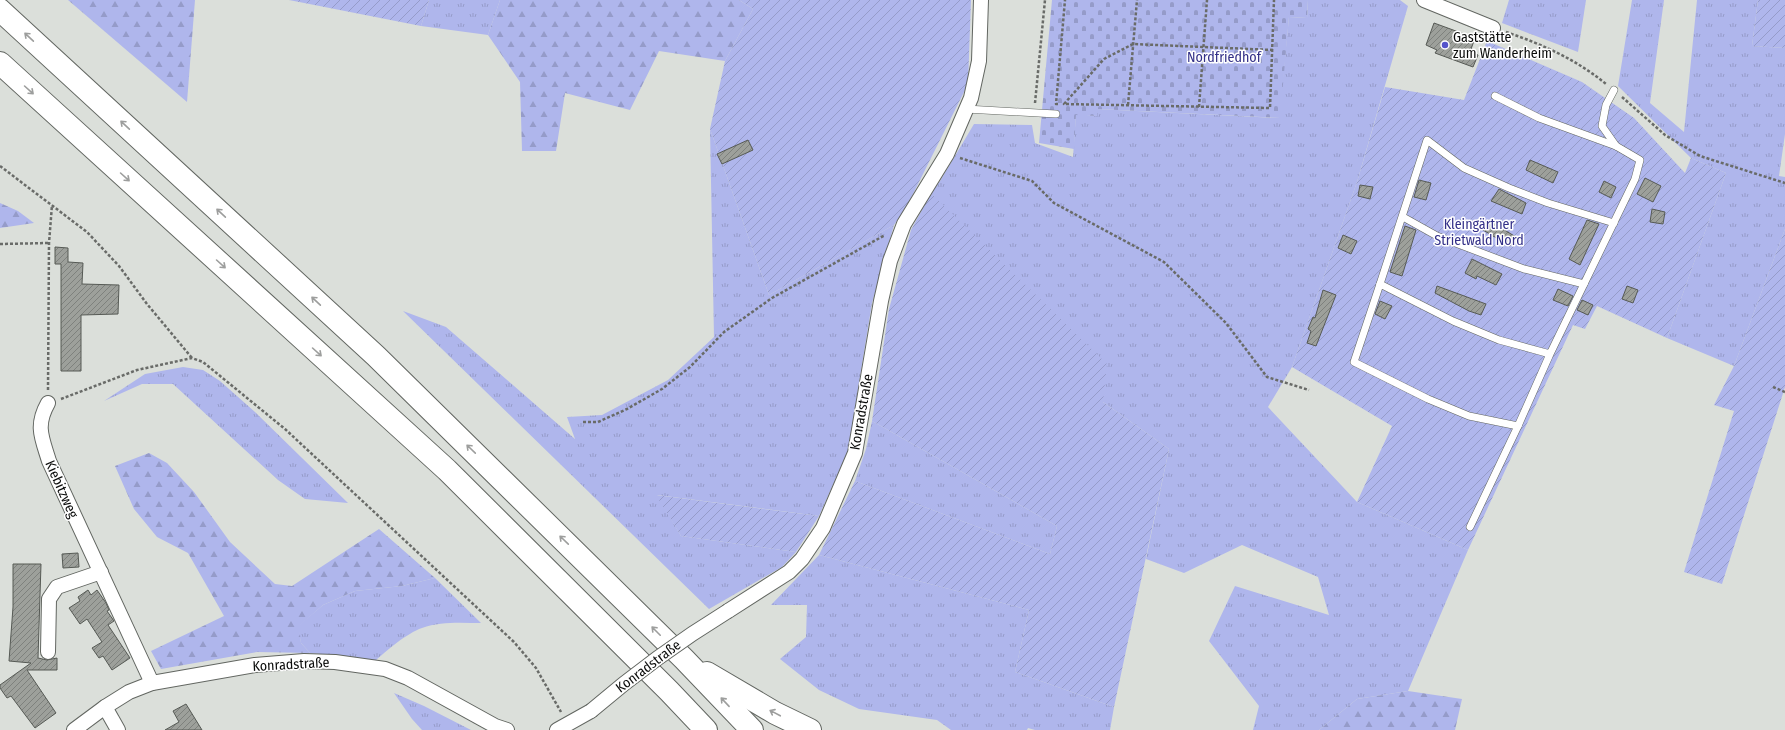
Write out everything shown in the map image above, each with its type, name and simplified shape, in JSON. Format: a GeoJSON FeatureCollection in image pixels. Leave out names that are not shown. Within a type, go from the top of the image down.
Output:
{"type":"FeatureCollection","features":[{"type":"Feature","properties":{"kind":"highway"},"geometry":{"type":"LineString","coordinates":[[0,10],[376,356],[684,659],[752,730]]}},
{"type":"Feature","properties":{"kind":"highway"},"geometry":{"type":"LineString","coordinates":[[0,63],[447,470],[669,691],[706,730]]}},
{"type":"Feature","properties":{"kind":"highway"},"geometry":{"type":"LineString","coordinates":[[684,659],[775,713],[810,730]]}},
{"type":"Feature","properties":{"kind":"street","name":"Konradstraße"},"geometry":{"type":"LineString","coordinates":[[562,728],[591,711],[632,676],[674,645],[789,572],[802,559],[823,528],[855,453],[881,301],[890,261],[904,224],[947,154],[971,98],[979,61],[981,0]]}},
{"type":"Feature","properties":{"kind":"street"},"geometry":{"type":"LineString","coordinates":[[1424,0],[1493,28]]}},
{"type":"Feature","properties":{"kind":"street","name":"Kiebitzweg"},"geometry":{"type":"LineString","coordinates":[[48,403],[41,416],[41,427],[49,461],[152,683]]}},
{"type":"Feature","properties":{"kind":"street"},"geometry":{"type":"LineString","coordinates":[[48,652],[49,599],[57,587],[101,572]]}},
{"type":"Feature","properties":{"kind":"street","name":"Konradstraße"},"geometry":{"type":"LineString","coordinates":[[74,730],[105,707],[129,692],[152,683],[255,665],[304,661],[360,664],[385,669],[408,678],[495,726],[508,730]]}},
{"type":"Feature","properties":{"kind":"street"},"geometry":{"type":"LineString","coordinates":[[105,707],[118,730]]}},
{"type":"Feature","properties":{"kind":"lane"},"geometry":{"type":"LineString","coordinates":[[1614,90],[1606,105],[1602,126],[1616,146]]}},
{"type":"Feature","properties":{"kind":"lane"},"geometry":{"type":"LineString","coordinates":[[1470,527],[1550,354],[1635,179],[1640,160],[1616,146],[1539,118],[1494,96]]}},
{"type":"Feature","properties":{"kind":"lane"},"geometry":{"type":"LineString","coordinates":[[966,109],[1056,114]]}},
{"type":"Feature","properties":{"kind":"lane"},"geometry":{"type":"LineString","coordinates":[[1518,426],[1469,416],[1428,399],[1354,362],[1403,217],[1427,140],[1464,168],[1509,188],[1548,204],[1614,223]]}},
{"type":"Feature","properties":{"kind":"lane"},"geometry":{"type":"LineString","coordinates":[[1403,217],[1437,236],[1524,269],[1584,284]]}},
{"type":"Feature","properties":{"kind":"lane"},"geometry":{"type":"LineString","coordinates":[[1380,284],[1453,321],[1499,340],[1550,354]]}},
{"type":"Feature","properties":{"kind":"path"},"geometry":{"type":"LineString","coordinates":[[1034,113],[1045,0]]}},
{"type":"Feature","properties":{"kind":"path"},"geometry":{"type":"LineString","coordinates":[[1065,0],[1056,104],[1270,108],[1274,0]]}},
{"type":"Feature","properties":{"kind":"path"},"geometry":{"type":"LineString","coordinates":[[1128,105],[1137,0]]}},
{"type":"Feature","properties":{"kind":"path"},"geometry":{"type":"LineString","coordinates":[[1199,107],[1207,0]]}},
{"type":"Feature","properties":{"kind":"path"},"geometry":{"type":"LineString","coordinates":[[1493,28],[1529,40],[1586,68],[1614,90],[1665,136],[1700,156],[1785,183]]}},
{"type":"Feature","properties":{"kind":"path"},"geometry":{"type":"LineString","coordinates":[[1064,104],[1104,59],[1133,44],[1273,50]]}},
{"type":"Feature","properties":{"kind":"path"},"geometry":{"type":"LineString","coordinates":[[947,154],[1032,181],[1054,203],[1164,262],[1226,323],[1267,377],[1309,390]]}},
{"type":"Feature","properties":{"kind":"path"},"geometry":{"type":"LineString","coordinates":[[0,166],[87,232],[119,266],[147,304],[192,358],[203,362],[285,429],[514,642],[536,668],[562,728]]}},
{"type":"Feature","properties":{"kind":"path"},"geometry":{"type":"LineString","coordinates":[[52,205],[49,243],[48,403],[137,370],[192,358]]}},
{"type":"Feature","properties":{"kind":"path"},"geometry":{"type":"LineString","coordinates":[[583,422],[598,422],[627,409],[662,389],[690,367],[724,332],[772,298],[904,224]]}},
{"type":"Feature","properties":{"kind":"path"},"geometry":{"type":"LineString","coordinates":[[0,244],[49,243]]}},
{"type":"Feature","properties":{"kind":"path"},"geometry":{"type":"LineString","coordinates":[[1773,387],[1785,392]]}},
{"type":"Feature","properties":{"kind":"green space"},"geometry":{"type":"Polygon","coordinates":[[[68,0],[195,0],[187,102],[68,0]]]}},
{"type":"Feature","properties":{"kind":"green space"},"geometry":{"type":"Polygon","coordinates":[[[289,0],[429,0],[421,26],[289,0]]]}},
{"type":"Feature","properties":{"kind":"green space"},"geometry":{"type":"Polygon","coordinates":[[[429,0],[500,0],[488,35],[421,26],[429,0]]]}},
{"type":"Feature","properties":{"kind":"green space"},"geometry":{"type":"Polygon","coordinates":[[[500,0],[739,0],[753,9],[725,61],[659,51],[630,110],[565,93],[556,151],[522,151],[520,82],[488,35],[500,0]]]}},
{"type":"Feature","properties":{"kind":"green space"},"geometry":{"type":"Polygon","coordinates":[[[739,0],[971,0],[968,84],[907,206],[894,225],[769,295],[710,129],[725,61],[753,9],[739,0]]]}},
{"type":"Feature","properties":{"kind":"green space","name":"Nordfriedhof"},"geometry":{"type":"Polygon","coordinates":[[[1052,0],[1308,0],[1307,18],[1289,17],[1280,118],[1097,109],[1097,116],[1076,115],[1074,149],[1039,143],[1052,0]]]}},
{"type":"Feature","properties":{"kind":"green space"},"geometry":{"type":"Polygon","coordinates":[[[1308,0],[1400,0],[1408,6],[1357,182],[1292,367],[1268,407],[1357,502],[1468,550],[1408,691],[1357,699],[1319,730],[1253,730],[1259,706],[1209,641],[1235,586],[1329,615],[1318,577],[1242,545],[1184,573],[1146,559],[1169,449],[1103,402],[931,193],[940,181],[974,124],[1032,125],[1035,143],[1073,157],[1076,114],[1097,116],[1097,109],[1279,118],[1289,17],[1307,18],[1308,0]]]}},
{"type":"Feature","properties":{"kind":"green space"},"geometry":{"type":"Polygon","coordinates":[[[1509,0],[1586,0],[1578,52],[1502,23],[1509,0]]]}},
{"type":"Feature","properties":{"kind":"green space"},"geometry":{"type":"Polygon","coordinates":[[[1632,0],[1664,0],[1650,103],[1684,132],[1697,0],[1758,0],[1752,46],[1785,48],[1785,134],[1779,176],[1785,177],[1785,229],[1734,366],[1667,338],[1726,173],[1691,158],[1618,86],[1632,0]]]}},
{"type":"Feature","properties":{"kind":"green space"},"geometry":{"type":"Polygon","coordinates":[[[1758,0],[1785,0],[1785,48],[1752,46],[1758,0]]]}},
{"type":"Feature","properties":{"kind":"green space","name":"Kleingärtner Strietwald Nord"},"geometry":{"type":"Polygon","coordinates":[[[1487,41],[1582,82],[1634,118],[1685,173],[1691,158],[1726,173],[1667,338],[1597,306],[1585,329],[1573,325],[1468,550],[1357,502],[1392,426],[1292,367],[1357,182],[1385,87],[1464,100],[1487,41]]]}},
{"type":"Feature","properties":{"kind":"green space"},"geometry":{"type":"Polygon","coordinates":[[[710,129],[769,295],[894,225],[872,303],[848,451],[819,516],[657,495],[681,536],[796,552],[782,567],[709,609],[403,311],[446,327],[575,439],[567,417],[602,415],[668,380],[714,337],[710,129]]]}},
{"type":"Feature","properties":{"kind":"green space"},"geometry":{"type":"Polygon","coordinates":[[[931,193],[1107,364],[1103,402],[1169,449],[1114,707],[1015,672],[1029,610],[819,555],[855,481],[1050,554],[1057,526],[872,421],[889,309],[911,230],[931,193]]]}},
{"type":"Feature","properties":{"kind":"green space"},"geometry":{"type":"Polygon","coordinates":[[[0,203],[18,211],[34,223],[0,228],[0,203]]]}},
{"type":"Feature","properties":{"kind":"green space"},"geometry":{"type":"Polygon","coordinates":[[[1785,229],[1785,387],[1722,584],[1684,572],[1734,411],[1714,405],[1734,366],[1785,229]]]}},
{"type":"Feature","properties":{"kind":"green space"},"geometry":{"type":"Polygon","coordinates":[[[183,367],[203,370],[220,381],[255,412],[348,503],[305,499],[278,480],[173,384],[142,384],[104,401],[145,374],[183,367]]]}},
{"type":"Feature","properties":{"kind":"green space"},"geometry":{"type":"Polygon","coordinates":[[[872,421],[1057,526],[1050,554],[855,481],[866,449],[872,421]]]}},
{"type":"Feature","properties":{"kind":"green space"},"geometry":{"type":"Polygon","coordinates":[[[149,453],[167,463],[194,492],[230,542],[275,584],[292,586],[379,529],[435,578],[402,586],[355,591],[323,605],[299,626],[301,643],[310,653],[257,652],[161,669],[151,651],[224,616],[188,553],[157,537],[134,509],[115,466],[149,453]]]}},
{"type":"Feature","properties":{"kind":"green space"},"geometry":{"type":"Polygon","coordinates":[[[656,495],[819,516],[796,552],[681,536],[656,495]]]}},
{"type":"Feature","properties":{"kind":"green space"},"geometry":{"type":"Polygon","coordinates":[[[819,555],[1029,610],[1015,672],[1114,707],[1110,730],[1035,730],[1028,728],[1027,730],[951,730],[937,720],[859,709],[819,690],[780,659],[806,637],[807,605],[771,605],[819,555]]]}},
{"type":"Feature","properties":{"kind":"green space"},"geometry":{"type":"Polygon","coordinates":[[[435,578],[481,623],[444,623],[416,630],[403,638],[374,662],[355,657],[310,653],[301,643],[298,626],[323,605],[355,591],[402,586],[435,578]]]}},
{"type":"Feature","properties":{"kind":"green space"},"geometry":{"type":"Polygon","coordinates":[[[1408,691],[1462,699],[1455,730],[1319,730],[1357,699],[1408,691]]]}},
{"type":"Feature","properties":{"kind":"green space"},"geometry":{"type":"Polygon","coordinates":[[[394,693],[424,706],[471,730],[422,730],[412,719],[394,693]]]}},
{"type":"Feature","properties":{"kind":"building"},"geometry":{"type":"Polygon","coordinates":[[[1434,23],[1475,38],[1470,52],[1478,55],[1473,67],[1435,53],[1437,50],[1426,45],[1434,23]]]}},
{"type":"Feature","properties":{"kind":"building"},"geometry":{"type":"Polygon","coordinates":[[[748,140],[753,150],[722,164],[717,154],[748,140]]]}},
{"type":"Feature","properties":{"kind":"building"},"geometry":{"type":"Polygon","coordinates":[[[1530,160],[1558,172],[1553,183],[1526,170],[1530,160]]]}},
{"type":"Feature","properties":{"kind":"building"},"geometry":{"type":"Polygon","coordinates":[[[1645,178],[1661,186],[1653,202],[1637,194],[1645,178]]]}},
{"type":"Feature","properties":{"kind":"building"},"geometry":{"type":"Polygon","coordinates":[[[1419,180],[1431,183],[1426,200],[1414,197],[1419,180]]]}},
{"type":"Feature","properties":{"kind":"building"},"geometry":{"type":"Polygon","coordinates":[[[1604,181],[1616,187],[1611,198],[1599,192],[1604,181]]]}},
{"type":"Feature","properties":{"kind":"building"},"geometry":{"type":"Polygon","coordinates":[[[1360,185],[1373,187],[1370,199],[1358,196],[1360,185]]]}},
{"type":"Feature","properties":{"kind":"building"},"geometry":{"type":"Polygon","coordinates":[[[1499,189],[1526,203],[1522,214],[1491,201],[1499,189]]]}},
{"type":"Feature","properties":{"kind":"building"},"geometry":{"type":"Polygon","coordinates":[[[1652,209],[1665,212],[1663,224],[1650,222],[1652,209]]]}},
{"type":"Feature","properties":{"kind":"building"},"geometry":{"type":"Polygon","coordinates":[[[1488,220],[1516,237],[1510,246],[1483,230],[1488,220]]]}},
{"type":"Feature","properties":{"kind":"building"},"geometry":{"type":"Polygon","coordinates":[[[1587,220],[1599,224],[1580,265],[1569,259],[1587,220]]]}},
{"type":"Feature","properties":{"kind":"building"},"geometry":{"type":"Polygon","coordinates":[[[1405,226],[1416,230],[1402,276],[1390,272],[1405,226]]]}},
{"type":"Feature","properties":{"kind":"building"},"geometry":{"type":"Polygon","coordinates":[[[1343,235],[1357,241],[1351,254],[1338,248],[1343,235]]]}},
{"type":"Feature","properties":{"kind":"building"},"geometry":{"type":"Polygon","coordinates":[[[55,247],[68,248],[68,262],[83,263],[82,284],[119,285],[118,314],[81,315],[81,371],[61,371],[61,264],[55,264],[55,247]]]}},
{"type":"Feature","properties":{"kind":"building"},"geometry":{"type":"Polygon","coordinates":[[[1472,259],[1502,274],[1496,285],[1477,276],[1476,279],[1465,273],[1472,259]]]}},
{"type":"Feature","properties":{"kind":"building"},"geometry":{"type":"Polygon","coordinates":[[[1437,286],[1486,304],[1481,315],[1469,311],[1435,293],[1437,286]]]}},
{"type":"Feature","properties":{"kind":"building"},"geometry":{"type":"Polygon","coordinates":[[[1627,286],[1638,290],[1633,303],[1622,299],[1627,286]]]}},
{"type":"Feature","properties":{"kind":"building"},"geometry":{"type":"Polygon","coordinates":[[[1558,289],[1573,296],[1568,306],[1553,300],[1558,289]]]}},
{"type":"Feature","properties":{"kind":"building"},"geometry":{"type":"Polygon","coordinates":[[[1323,290],[1336,295],[1316,346],[1307,343],[1311,331],[1308,329],[1313,317],[1315,318],[1323,290]]]}},
{"type":"Feature","properties":{"kind":"building"},"geometry":{"type":"Polygon","coordinates":[[[1582,300],[1593,305],[1588,315],[1577,310],[1582,300]]]}},
{"type":"Feature","properties":{"kind":"building"},"geometry":{"type":"Polygon","coordinates":[[[1380,301],[1392,306],[1385,319],[1375,314],[1380,301]]]}},
{"type":"Feature","properties":{"kind":"building"},"geometry":{"type":"Polygon","coordinates":[[[78,553],[79,567],[63,568],[62,554],[78,553]]]}},
{"type":"Feature","properties":{"kind":"building"},"geometry":{"type":"Polygon","coordinates":[[[13,564],[41,564],[38,658],[47,660],[57,658],[57,670],[27,670],[56,713],[35,728],[11,696],[7,698],[0,688],[0,685],[31,663],[9,661],[13,607],[13,564]]]}},
{"type":"Feature","properties":{"kind":"building"},"geometry":{"type":"Polygon","coordinates":[[[88,590],[91,595],[97,590],[106,603],[109,610],[107,611],[114,621],[108,625],[130,658],[112,670],[103,656],[99,658],[92,648],[102,642],[87,619],[80,624],[69,608],[80,601],[78,597],[88,590]]]}},
{"type":"Feature","properties":{"kind":"building"},"geometry":{"type":"Polygon","coordinates":[[[186,704],[202,730],[165,730],[179,722],[173,711],[186,704]]]}},
{"type":"Feature","properties":{"kind":"place","name":"Gaststätte zum Wanderheim"},"geometry":{"type":"Point","coordinates":[1445,45]}}]}
